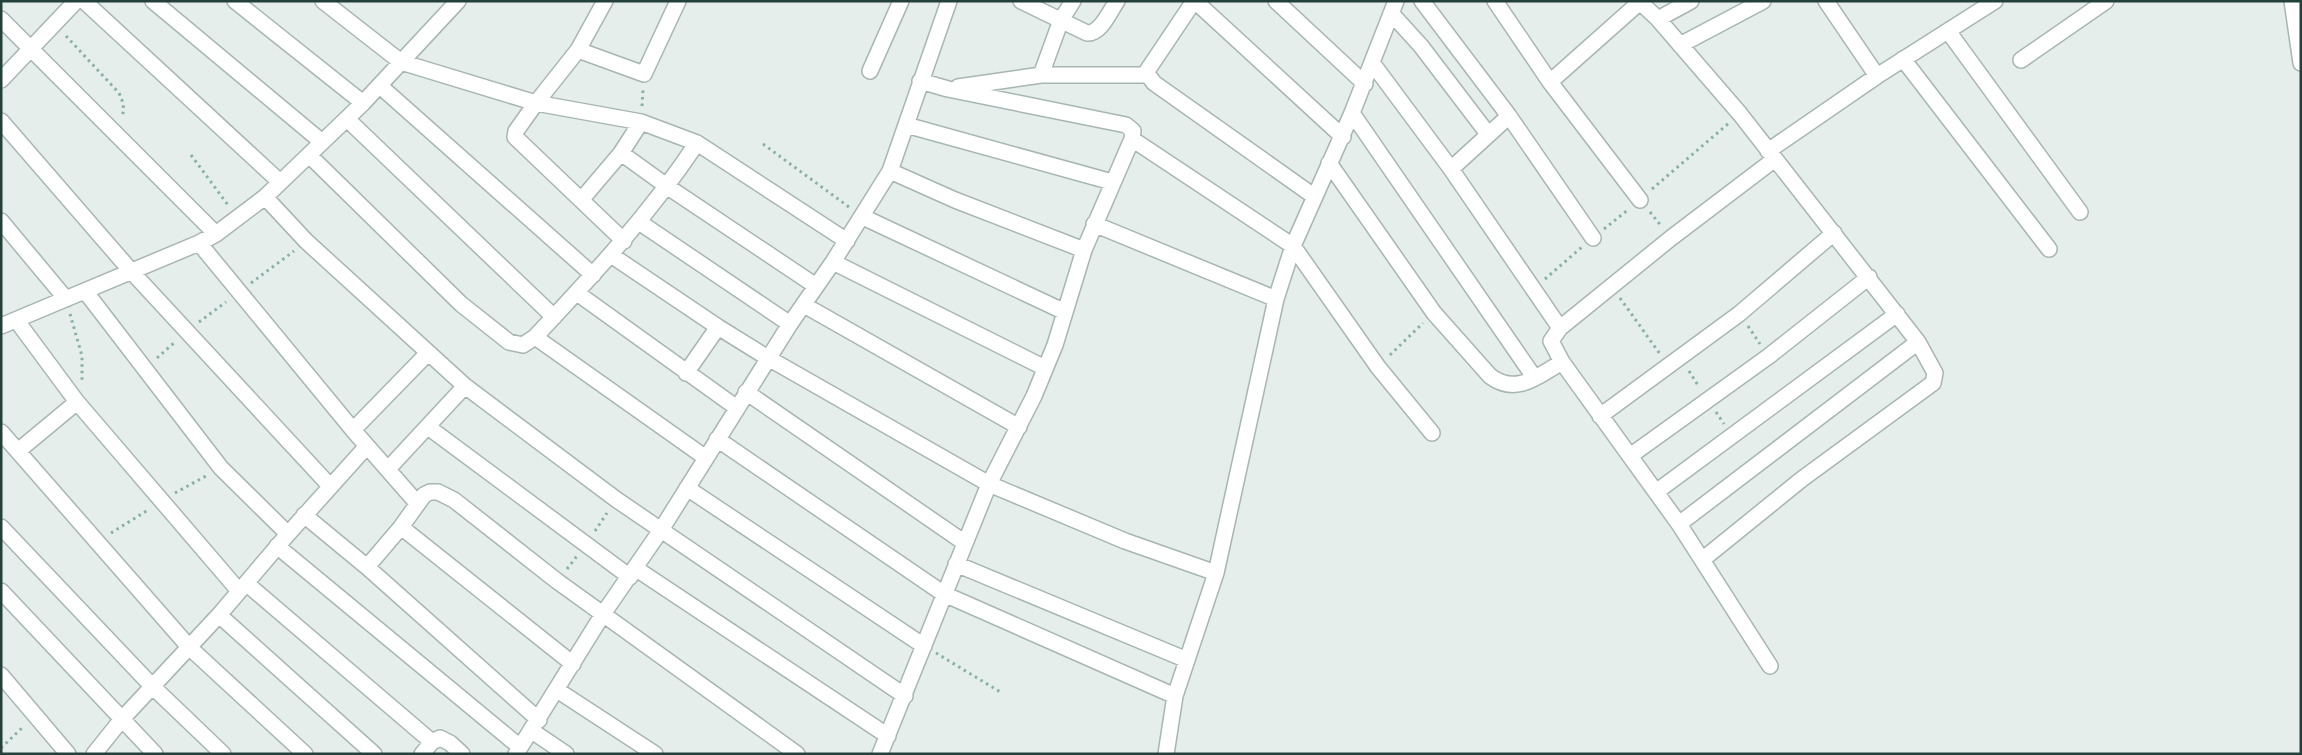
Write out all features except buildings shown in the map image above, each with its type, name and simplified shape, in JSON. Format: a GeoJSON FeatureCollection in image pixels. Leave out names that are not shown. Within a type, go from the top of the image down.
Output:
{"type":"FeatureCollection","features":[{"type":"Feature","properties":{"kind":"street"},"geometry":{"type":"LineString","coordinates":[[1,80],[56,25],[76,1]]}},
{"type":"Feature","properties":{"kind":"street"},"geometry":{"type":"LineString","coordinates":[[84,1],[280,182]]}},
{"type":"Feature","properties":{"kind":"street"},"geometry":{"type":"LineString","coordinates":[[153,1],[322,142]]}},
{"type":"Feature","properties":{"kind":"street"},"geometry":{"type":"LineString","coordinates":[[235,1],[364,103]]}},
{"type":"Feature","properties":{"kind":"street"},"geometry":{"type":"LineString","coordinates":[[323,1],[401,62],[536,103],[641,122],[697,143],[847,241]]}},
{"type":"Feature","properties":{"kind":"street"},"geometry":{"type":"LineString","coordinates":[[1,326],[17,321],[216,234],[265,197],[364,103],[458,1]]}},
{"type":"Feature","properties":{"kind":"street"},"geometry":{"type":"LineString","coordinates":[[605,1],[578,50],[536,103],[516,131],[515,137],[624,241]]}},
{"type":"Feature","properties":{"kind":"street"},"geometry":{"type":"LineString","coordinates":[[578,50],[644,74],[678,1]]}},
{"type":"Feature","properties":{"kind":"street"},"geometry":{"type":"LineString","coordinates":[[870,71],[901,1]]}},
{"type":"Feature","properties":{"kind":"street"},"geometry":{"type":"LineString","coordinates":[[277,546],[518,750],[558,690],[603,614],[661,530],[746,392],[847,241],[890,171],[948,1]]}},
{"type":"Feature","properties":{"kind":"street"},"geometry":{"type":"LineString","coordinates":[[1021,1],[1087,33],[1098,30],[1117,1]]}},
{"type":"Feature","properties":{"kind":"street"},"geometry":{"type":"LineString","coordinates":[[1041,75],[1061,20],[1073,1]]}},
{"type":"Feature","properties":{"kind":"street"},"geometry":{"type":"LineString","coordinates":[[1315,197],[1154,82],[1147,71],[1195,1],[1343,137]]}},
{"type":"Feature","properties":{"kind":"street"},"geometry":{"type":"LineString","coordinates":[[1276,1],[1365,84]]}},
{"type":"Feature","properties":{"kind":"street"},"geometry":{"type":"LineString","coordinates":[[1422,1],[1509,116],[1593,238]]}},
{"type":"Feature","properties":{"kind":"street"},"geometry":{"type":"LineString","coordinates":[[1495,1],[1550,82],[1640,200]]}},
{"type":"Feature","properties":{"kind":"street"},"geometry":{"type":"LineString","coordinates":[[1658,18],[1691,1]]}},
{"type":"Feature","properties":{"kind":"street"},"geometry":{"type":"LineString","coordinates":[[1680,46],[1763,1]]}},
{"type":"Feature","properties":{"kind":"street"},"geometry":{"type":"LineString","coordinates":[[1826,1],[1877,76]]}},
{"type":"Feature","properties":{"kind":"street"},"geometry":{"type":"LineString","coordinates":[[1770,666],[1679,524],[1562,362],[1551,341],[1560,328],[1771,155],[1877,76],[1995,1]]}},
{"type":"Feature","properties":{"kind":"street"},"geometry":{"type":"LineString","coordinates":[[2021,60],[2106,1]]}},
{"type":"Feature","properties":{"kind":"street"},"geometry":{"type":"LineString","coordinates":[[2292,1],[2301,63]]}},
{"type":"Feature","properties":{"kind":"street"},"geometry":{"type":"LineString","coordinates":[[1550,82],[1640,2],[1658,18],[1740,114],[1870,277],[1918,342],[1935,373],[1933,383],[1802,479],[1702,560]]}},
{"type":"Feature","properties":{"kind":"street"},"geometry":{"type":"LineString","coordinates":[[1393,7],[1488,134]]}},
{"type":"Feature","properties":{"kind":"street"},"geometry":{"type":"LineString","coordinates":[[1166,754],[1175,696],[1216,573],[1276,299],[1293,246],[1329,163],[1343,137],[1373,64],[1393,7]]}},
{"type":"Feature","properties":{"kind":"street"},"geometry":{"type":"LineString","coordinates":[[1,19],[216,234]]}},
{"type":"Feature","properties":{"kind":"street"},"geometry":{"type":"LineString","coordinates":[[1948,31],[2080,212]]}},
{"type":"Feature","properties":{"kind":"street"},"geometry":{"type":"LineString","coordinates":[[1902,60],[2049,249]]}},
{"type":"Feature","properties":{"kind":"street"},"geometry":{"type":"LineString","coordinates":[[1373,64],[1451,169],[1560,328]]}},
{"type":"Feature","properties":{"kind":"street"},"geometry":{"type":"LineString","coordinates":[[948,89],[1041,75],[1148,75]]}},
{"type":"Feature","properties":{"kind":"street"},"geometry":{"type":"LineString","coordinates":[[880,754],[989,484],[1019,427],[1045,368],[1084,250],[1132,139],[1133,131],[1126,125],[948,89],[920,81]]}},
{"type":"Feature","properties":{"kind":"street"},"geometry":{"type":"LineString","coordinates":[[380,86],[593,275]]}},
{"type":"Feature","properties":{"kind":"street"},"geometry":{"type":"LineString","coordinates":[[1352,113],[1534,377]]}},
{"type":"Feature","properties":{"kind":"street"},"geometry":{"type":"LineString","coordinates":[[1451,169],[1509,116]]}},
{"type":"Feature","properties":{"kind":"street"},"geometry":{"type":"LineString","coordinates":[[347,119],[554,317]]}},
{"type":"Feature","properties":{"kind":"street"},"geometry":{"type":"LineString","coordinates":[[1,121],[131,271],[330,486]]}},
{"type":"Feature","properties":{"kind":"street"},"geometry":{"type":"LineString","coordinates":[[582,199],[621,153],[641,122]]}},
{"type":"Feature","properties":{"kind":"street"},"geometry":{"type":"LineString","coordinates":[[906,125],[1112,182]]}},
{"type":"Feature","properties":{"kind":"street"},"geometry":{"type":"LineString","coordinates":[[1132,139],[1293,246],[1378,367],[1432,433]]}},
{"type":"Feature","properties":{"kind":"street"},"geometry":{"type":"LineString","coordinates":[[309,155],[461,304],[509,342],[523,345],[535,337],[624,241],[668,188],[697,143]]}},
{"type":"Feature","properties":{"kind":"street"},"geometry":{"type":"LineString","coordinates":[[621,153],[668,188],[816,286]]}},
{"type":"Feature","properties":{"kind":"street"},"geometry":{"type":"LineString","coordinates":[[1329,163],[1434,313],[1490,376],[1500,384],[1516,385],[1562,362]]}},
{"type":"Feature","properties":{"kind":"street"},"geometry":{"type":"LineString","coordinates":[[890,171],[955,200],[1084,250]]}},
{"type":"Feature","properties":{"kind":"street"},"geometry":{"type":"LineString","coordinates":[[265,197],[306,241],[465,386],[617,500],[904,696]]}},
{"type":"Feature","properties":{"kind":"street"},"geometry":{"type":"LineString","coordinates":[[862,217],[1065,312]]}},
{"type":"Feature","properties":{"kind":"street"},"geometry":{"type":"LineString","coordinates":[[1,221],[66,300]]}},
{"type":"Feature","properties":{"kind":"street"},"geometry":{"type":"LineString","coordinates":[[639,222],[790,324]]}},
{"type":"Feature","properties":{"kind":"street"},"geometry":{"type":"LineString","coordinates":[[1094,224],[1276,299]]}},
{"type":"Feature","properties":{"kind":"street"},"geometry":{"type":"LineString","coordinates":[[1600,416],[1739,314],[1834,233]]}},
{"type":"Feature","properties":{"kind":"street"},"geometry":{"type":"LineString","coordinates":[[199,243],[353,430],[418,503]]}},
{"type":"Feature","properties":{"kind":"street"},"geometry":{"type":"LineString","coordinates":[[611,255],[718,327],[768,358],[989,484],[1124,541],[1216,573]]}},
{"type":"Feature","properties":{"kind":"street"},"geometry":{"type":"LineString","coordinates":[[833,262],[1045,368]]}},
{"type":"Feature","properties":{"kind":"street"},"geometry":{"type":"LineString","coordinates":[[1630,456],[1769,356],[1870,277]]}},
{"type":"Feature","properties":{"kind":"street"},"geometry":{"type":"LineString","coordinates":[[85,291],[221,468],[288,534]]}},
{"type":"Feature","properties":{"kind":"street"},"geometry":{"type":"LineString","coordinates":[[576,293],[736,408]]}},
{"type":"Feature","properties":{"kind":"street"},"geometry":{"type":"LineString","coordinates":[[804,305],[1019,427]]}},
{"type":"Feature","properties":{"kind":"street"},"geometry":{"type":"LineString","coordinates":[[1656,492],[1897,314]]}},
{"type":"Feature","properties":{"kind":"street"},"geometry":{"type":"LineString","coordinates":[[17,321],[78,402],[163,500],[243,587],[427,748],[440,738],[450,743],[462,754]]}},
{"type":"Feature","properties":{"kind":"street"},"geometry":{"type":"LineString","coordinates":[[686,373],[718,327]]}},
{"type":"Feature","properties":{"kind":"street"},"geometry":{"type":"LineString","coordinates":[[535,337],[706,458]]}},
{"type":"Feature","properties":{"kind":"street"},"geometry":{"type":"LineString","coordinates":[[1679,524],[1918,342]]}},
{"type":"Feature","properties":{"kind":"street"},"geometry":{"type":"LineString","coordinates":[[353,430],[428,353]]}},
{"type":"Feature","properties":{"kind":"street"},"geometry":{"type":"LineString","coordinates":[[388,469],[465,386]]}},
{"type":"Feature","properties":{"kind":"street"},"geometry":{"type":"LineString","coordinates":[[746,392],[965,543]]}},
{"type":"Feature","properties":{"kind":"street"},"geometry":{"type":"LineString","coordinates":[[18,451],[78,402]]}},
{"type":"Feature","properties":{"kind":"street"},"geometry":{"type":"LineString","coordinates":[[428,428],[585,545],[888,736]]}},
{"type":"Feature","properties":{"kind":"street"},"geometry":{"type":"LineString","coordinates":[[1,432],[96,543],[190,648],[306,754]]}},
{"type":"Feature","properties":{"kind":"street"},"geometry":{"type":"LineString","coordinates":[[718,439],[944,594],[1175,696]]}},
{"type":"Feature","properties":{"kind":"street"},"geometry":{"type":"LineString","coordinates":[[94,754],[122,719],[190,648],[277,546],[367,446]]}},
{"type":"Feature","properties":{"kind":"street"},"geometry":{"type":"LineString","coordinates":[[687,488],[924,646]]}},
{"type":"Feature","properties":{"kind":"street"},"geometry":{"type":"LineString","coordinates":[[367,567],[401,527],[424,495],[430,492],[438,492],[454,500],[557,581],[797,754]]}},
{"type":"Feature","properties":{"kind":"street"},"geometry":{"type":"LineString","coordinates":[[304,516],[367,567],[566,754]]}},
{"type":"Feature","properties":{"kind":"street"},"geometry":{"type":"LineString","coordinates":[[1,527],[152,686],[223,754]]}},
{"type":"Feature","properties":{"kind":"street"},"geometry":{"type":"LineString","coordinates":[[401,527],[573,664]]}},
{"type":"Feature","properties":{"kind":"street"},"geometry":{"type":"LineString","coordinates":[[956,564],[1186,660]]}},
{"type":"Feature","properties":{"kind":"street"},"geometry":{"type":"LineString","coordinates":[[1,591],[156,754]]}},
{"type":"Feature","properties":{"kind":"street"},"geometry":{"type":"LineString","coordinates":[[219,615],[374,754]]}},
{"type":"Feature","properties":{"kind":"street"},"geometry":{"type":"LineString","coordinates":[[1,675],[68,754]]}},
{"type":"Feature","properties":{"kind":"street"},"geometry":{"type":"LineString","coordinates":[[558,690],[655,754]]}},
{"type":"Feature","properties":{"kind":"path"},"geometry":{"type":"LineString","coordinates":[[56,25],[119,93],[124,110],[117,135]]}},
{"type":"Feature","properties":{"kind":"path"},"geometry":{"type":"LineString","coordinates":[[641,122],[644,74]]}},
{"type":"Feature","properties":{"kind":"path"},"geometry":{"type":"LineString","coordinates":[[1533,289],[1740,114]]}},
{"type":"Feature","properties":{"kind":"path"},"geometry":{"type":"LineString","coordinates":[[763,144],[862,217]]}},
{"type":"Feature","properties":{"kind":"path"},"geometry":{"type":"LineString","coordinates":[[191,155],[238,218]]}},
{"type":"Feature","properties":{"kind":"path"},"geometry":{"type":"LineString","coordinates":[[1640,200],[1670,238]]}},
{"type":"Feature","properties":{"kind":"path"},"geometry":{"type":"LineString","coordinates":[[144,370],[187,332],[306,241]]}},
{"type":"Feature","properties":{"kind":"path"},"geometry":{"type":"LineString","coordinates":[[1612,286],[1674,363],[1708,401]]}},
{"type":"Feature","properties":{"kind":"path"},"geometry":{"type":"LineString","coordinates":[[66,300],[82,356],[83,377],[78,402]]}},
{"type":"Feature","properties":{"kind":"path"},"geometry":{"type":"LineString","coordinates":[[1378,367],[1434,313]]}},
{"type":"Feature","properties":{"kind":"path"},"geometry":{"type":"LineString","coordinates":[[1739,314],[1769,356]]}},
{"type":"Feature","properties":{"kind":"path"},"geometry":{"type":"LineString","coordinates":[[96,543],[163,500],[221,468]]}},
{"type":"Feature","properties":{"kind":"path"},"geometry":{"type":"LineString","coordinates":[[557,581],[617,500]]}},
{"type":"Feature","properties":{"kind":"path"},"geometry":{"type":"LineString","coordinates":[[924,646],[1002,693]]}},
{"type":"Feature","properties":{"kind":"path"},"geometry":{"type":"LineString","coordinates":[[1,748],[35,716]]}}]}
